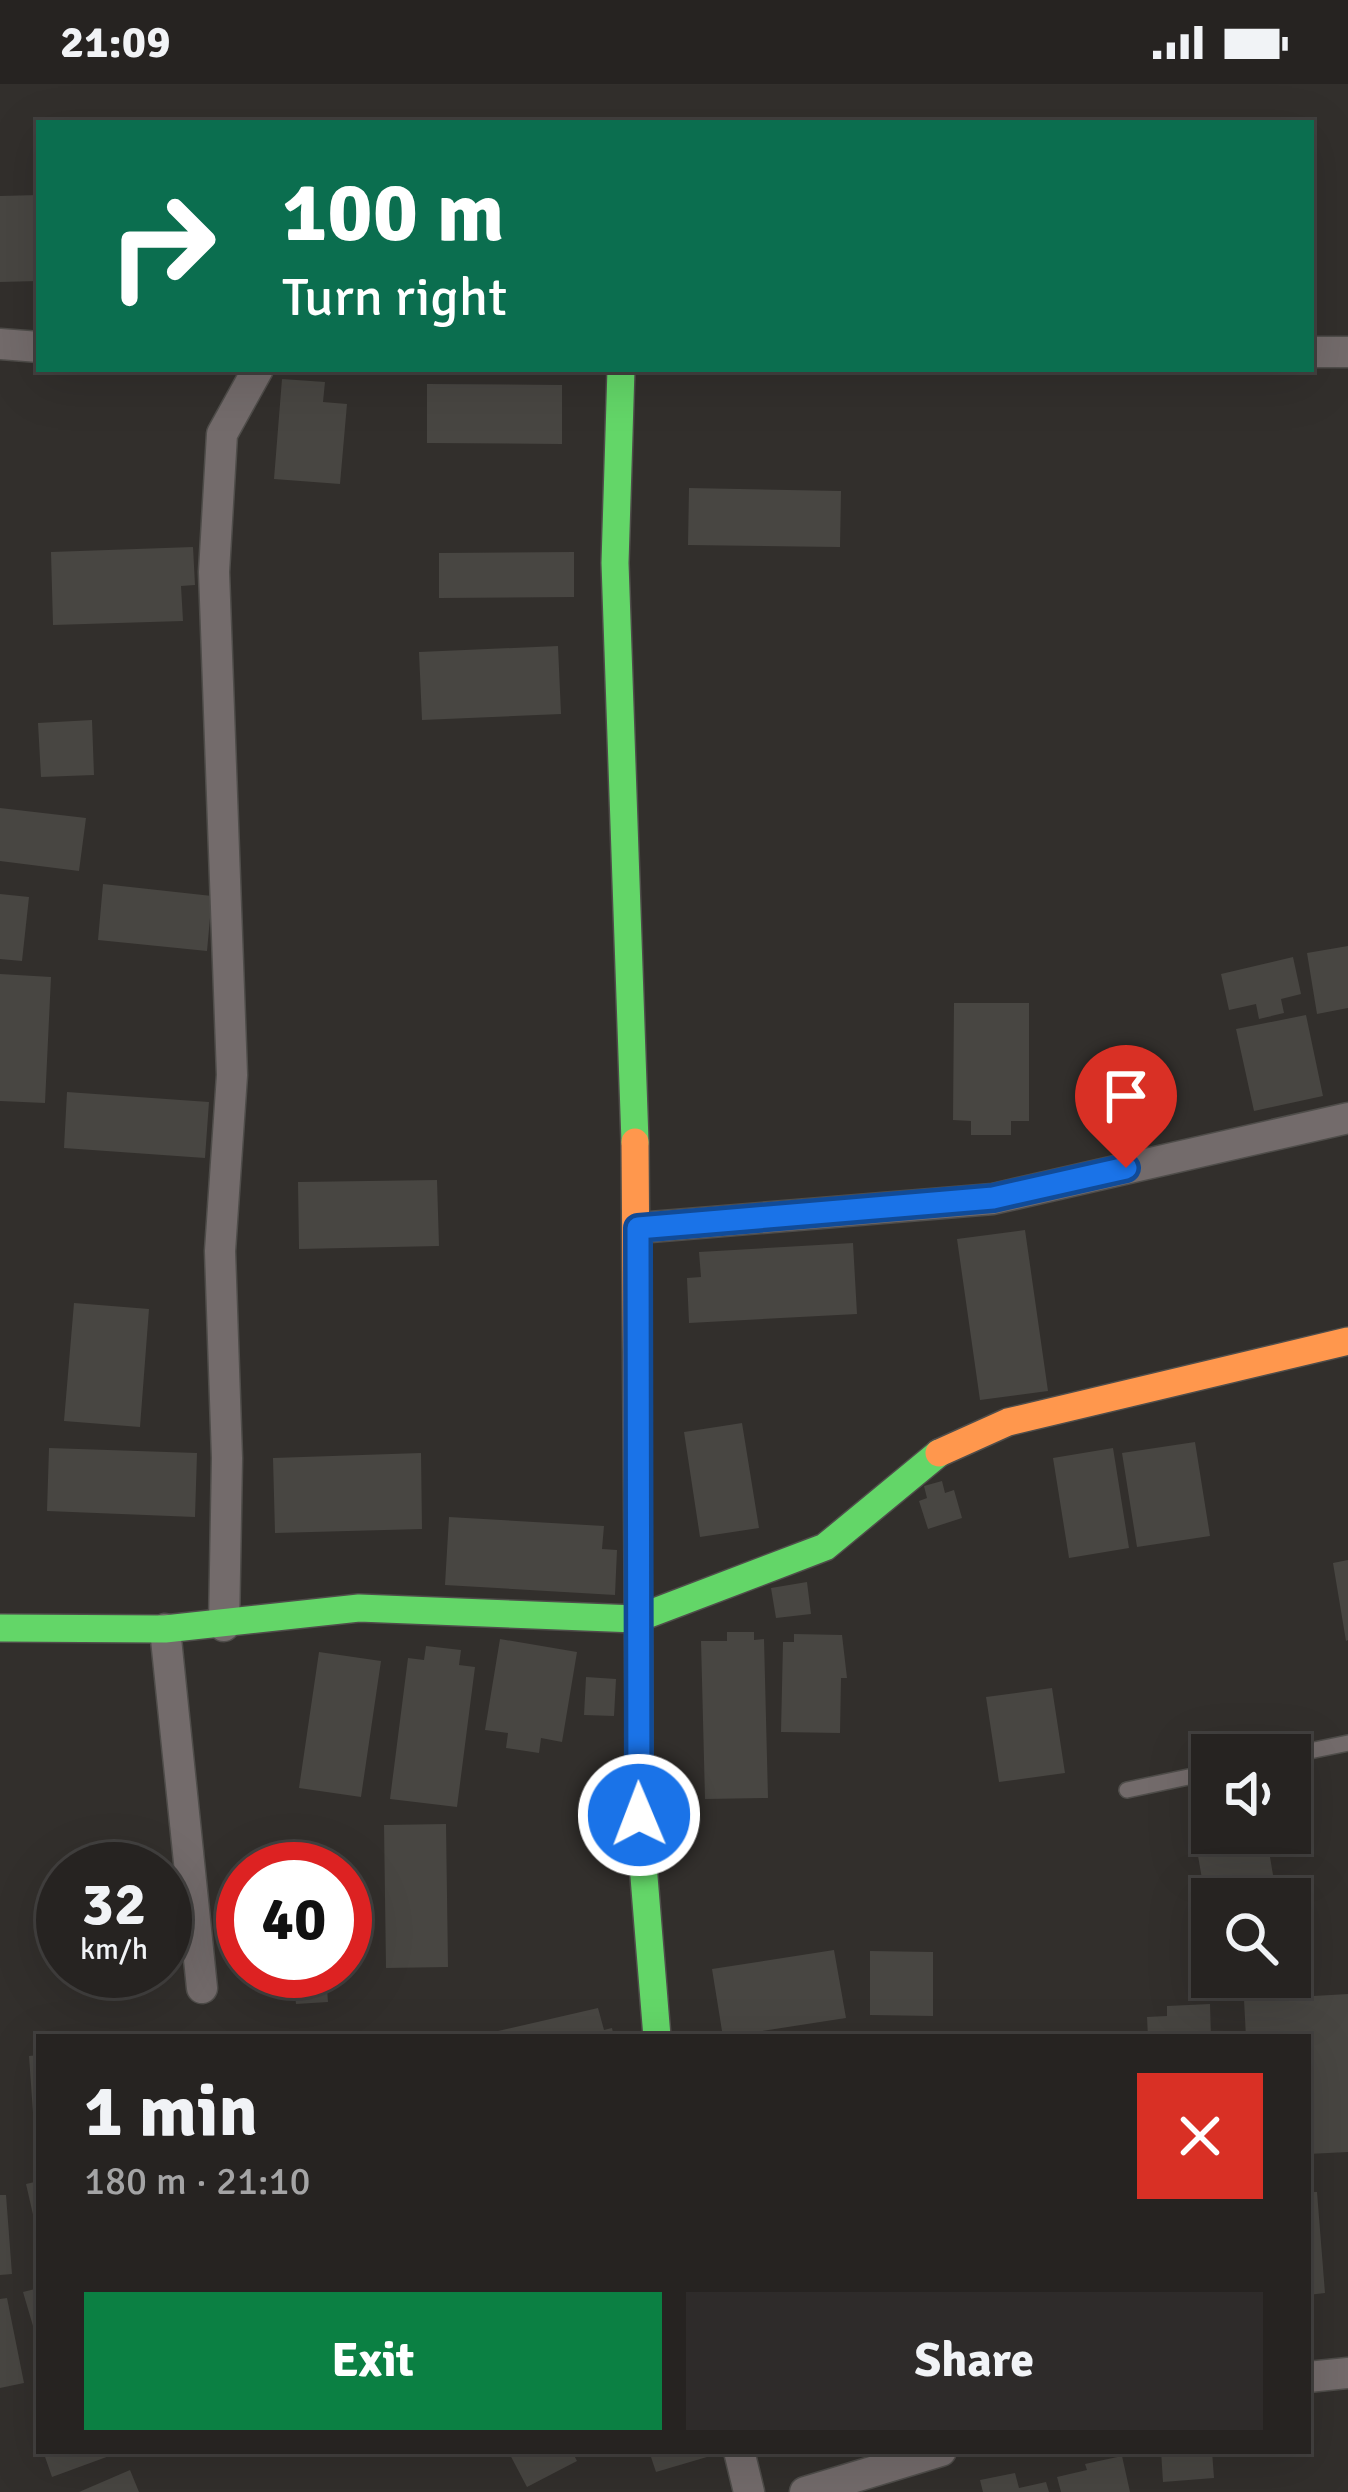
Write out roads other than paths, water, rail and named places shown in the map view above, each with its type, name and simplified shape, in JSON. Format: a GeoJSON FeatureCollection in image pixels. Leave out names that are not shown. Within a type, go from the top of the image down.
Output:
{"type":"FeatureCollection","features":[{"type":"Feature","properties":{"kind":"street"},"geometry":{"type":"LineString","coordinates":[[0,344],[36,346]]}},
{"type":"Feature","properties":{"kind":"street"},"geometry":{"type":"LineString","coordinates":[[1314,352],[1348,352]]}},
{"type":"Feature","properties":{"kind":"street"},"geometry":{"type":"LineString","coordinates":[[224,1625],[227,1458],[220,1251],[232,1075],[214,572],[222,434],[256,372]]}},
{"type":"Feature","properties":{"kind":"street"},"geometry":{"type":"LineString","coordinates":[[621,372],[614,563],[638,1228],[639,1815],[657,2034]]}},
{"type":"Feature","properties":{"kind":"street"},"geometry":{"type":"LineString","coordinates":[[638,1228],[993,1198],[1348,1118]]}},
{"type":"Feature","properties":{"kind":"street"},"geometry":{"type":"LineString","coordinates":[[0,1628],[165,1629],[359,1608],[636,1619],[825,1547],[950,1445],[1008,1421],[1348,1342]]}},
{"type":"Feature","properties":{"kind":"street"},"geometry":{"type":"LineString","coordinates":[[165,1629],[202,1988]]}},
{"type":"Feature","properties":{"kind":"street"},"geometry":{"type":"LineString","coordinates":[[1311,2378],[1348,2373]]}},
{"type":"Feature","properties":{"kind":"street"},"geometry":{"type":"LineString","coordinates":[[740,2454],[749,2492]]}},
{"type":"Feature","properties":{"kind":"street"},"geometry":{"type":"LineString","coordinates":[[805,2492],[931,2454]]}},
{"type":"Feature","properties":{"kind":"lane"},"geometry":{"type":"LineString","coordinates":[[1311,1751],[1348,1743]]}},
{"type":"Feature","properties":{"kind":"lane"},"geometry":{"type":"LineString","coordinates":[[1127,1790],[1191,1776]]}}]}
